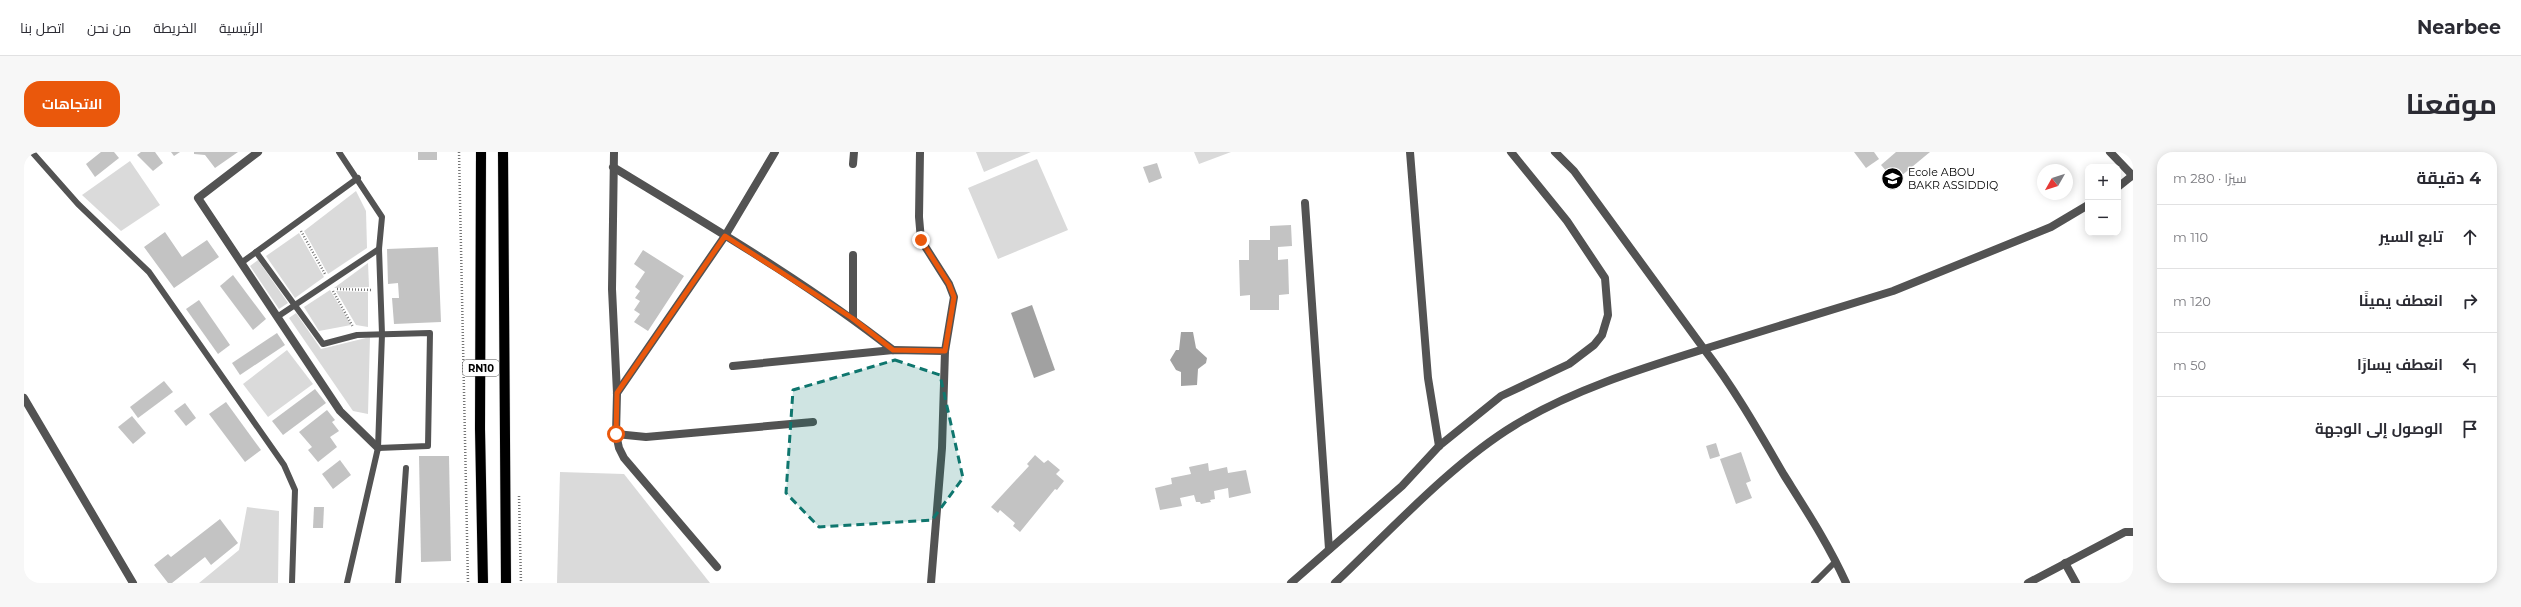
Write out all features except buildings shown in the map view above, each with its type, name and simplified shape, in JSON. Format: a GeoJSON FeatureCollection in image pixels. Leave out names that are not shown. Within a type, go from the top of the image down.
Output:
{"type":"FeatureCollection","features":[{"type":"Feature","properties":{"kind":"main road","name":"RN10"},"geometry":{"type":"LineString","coordinates":[[481,152],[480,429],[484,583]]}},
{"type":"Feature","properties":{"kind":"main road","name":"RN10"},"geometry":{"type":"LineString","coordinates":[[503,152],[506,583]]}},
{"type":"Feature","properties":{"kind":"street"},"geometry":{"type":"LineString","coordinates":[[258,152],[198,198],[340,412],[378,448]]}},
{"type":"Feature","properties":{"kind":"street"},"geometry":{"type":"LineString","coordinates":[[614,152],[612,289],[617,393],[616,434],[619,448],[624,458],[717,568]]}},
{"type":"Feature","properties":{"kind":"street"},"geometry":{"type":"LineString","coordinates":[[617,393],[725,236],[774,152]]}},
{"type":"Feature","properties":{"kind":"street"},"geometry":{"type":"LineString","coordinates":[[853,164],[854,152]]}},
{"type":"Feature","properties":{"kind":"street"},"geometry":{"type":"LineString","coordinates":[[920,152],[919,217],[921,240],[949,284],[954,297],[945,351],[942,448],[930,583]]}},
{"type":"Feature","properties":{"kind":"street"},"geometry":{"type":"LineString","coordinates":[[1410,152],[1428,378],[1439,446]]}},
{"type":"Feature","properties":{"kind":"street"},"geometry":{"type":"LineString","coordinates":[[1291,583],[1402,486],[1439,446],[1500,396],[1569,364],[1594,345],[1602,335],[1608,315],[1605,278],[1567,220],[1511,152]]}},
{"type":"Feature","properties":{"kind":"street"},"geometry":{"type":"LineString","coordinates":[[1555,152],[1574,171],[1722,374],[1836,561],[1846,583]]}},
{"type":"Feature","properties":{"kind":"street"},"geometry":{"type":"LineString","coordinates":[[2110,152],[2133,176],[2121,185]]}},
{"type":"Feature","properties":{"kind":"street"},"geometry":{"type":"LineString","coordinates":[[613,167],[725,236],[852,318],[893,350]]}},
{"type":"Feature","properties":{"kind":"street"},"geometry":{"type":"LineString","coordinates":[[1305,203],[1329,549]]}},
{"type":"Feature","properties":{"kind":"street"},"geometry":{"type":"LineString","coordinates":[[1335,583],[1438,486],[1480,449],[1514,425],[1556,402],[1668,360],[1893,291],[2051,227],[2085,207]]}},
{"type":"Feature","properties":{"kind":"street"},"geometry":{"type":"LineString","coordinates":[[852,318],[853,255]]}},
{"type":"Feature","properties":{"kind":"street"},"geometry":{"type":"LineString","coordinates":[[733,366],[893,350],[945,351]]}},
{"type":"Feature","properties":{"kind":"street"},"geometry":{"type":"LineString","coordinates":[[24,398],[133,583]]}},
{"type":"Feature","properties":{"kind":"street"},"geometry":{"type":"LineString","coordinates":[[616,434],[646,437],[813,422]]}},
{"type":"Feature","properties":{"kind":"street"},"geometry":{"type":"LineString","coordinates":[[2028,583],[2125,532],[2133,532]]}},
{"type":"Feature","properties":{"kind":"street"},"geometry":{"type":"LineString","coordinates":[[2065,563],[2076,583]]}},
{"type":"Feature","properties":{"kind":"lane"},"geometry":{"type":"LineString","coordinates":[[32,152],[78,204],[149,272],[284,465],[295,490],[292,583]]}},
{"type":"Feature","properties":{"kind":"lane"},"geometry":{"type":"LineString","coordinates":[[339,152],[358,178],[382,217],[379,249],[379,290],[382,334],[378,448],[347,583]]}},
{"type":"Feature","properties":{"kind":"lane"},"geometry":{"type":"LineString","coordinates":[[241,263],[297,224],[358,178]]}},
{"type":"Feature","properties":{"kind":"lane"},"geometry":{"type":"LineString","coordinates":[[277,317],[379,249]]}},
{"type":"Feature","properties":{"kind":"lane"},"geometry":{"type":"LineString","coordinates":[[256,252],[323,344],[357,335],[430,333],[428,446],[378,448]]}},
{"type":"Feature","properties":{"kind":"lane"},"geometry":{"type":"LineString","coordinates":[[398,583],[406,468]]}},
{"type":"Feature","properties":{"kind":"lane"},"geometry":{"type":"LineString","coordinates":[[1814,583],[1836,561]]}},
{"type":"Feature","properties":{"kind":"path"},"geometry":{"type":"LineString","coordinates":[[459,152],[468,583]]}},
{"type":"Feature","properties":{"kind":"path"},"geometry":{"type":"LineString","coordinates":[[297,224],[357,335]]}},
{"type":"Feature","properties":{"kind":"path"},"geometry":{"type":"LineString","coordinates":[[332,289],[379,290]]}},
{"type":"Feature","properties":{"kind":"highlighted area"},"geometry":{"type":"Polygon","coordinates":[[[895,360],[940,375],[963,478],[932,520],[819,527],[786,493],[793,390],[895,360]]]}},
{"type":"Feature","properties":{"kind":"shaded area"},"geometry":{"type":"Polygon","coordinates":[[[976,152],[1031,152],[984,172],[976,152]]]}},
{"type":"Feature","properties":{"kind":"shaded area"},"geometry":{"type":"Polygon","coordinates":[[[1194,152],[1231,152],[1199,164],[1194,152]]]}},
{"type":"Feature","properties":{"kind":"shaded area"},"geometry":{"type":"Polygon","coordinates":[[[1037,159],[1068,230],[998,259],[968,188],[1037,159]]]}},
{"type":"Feature","properties":{"kind":"shaded area"},"geometry":{"type":"Polygon","coordinates":[[[130,161],[160,205],[121,231],[82,195],[130,161]]]}},
{"type":"Feature","properties":{"kind":"shaded area"},"geometry":{"type":"Polygon","coordinates":[[[356,191],[366,211],[367,248],[328,274],[304,231],[356,191]]]}},
{"type":"Feature","properties":{"kind":"shaded area"},"geometry":{"type":"Polygon","coordinates":[[[299,233],[324,277],[295,298],[266,256],[299,233]]]}},
{"type":"Feature","properties":{"kind":"shaded area"},"geometry":{"type":"Polygon","coordinates":[[[258,260],[288,303],[279,309],[250,266],[258,260]]]}},
{"type":"Feature","properties":{"kind":"shaded area"},"geometry":{"type":"Polygon","coordinates":[[[368,263],[369,287],[334,288],[368,263]]]}},
{"type":"Feature","properties":{"kind":"shaded area"},"geometry":{"type":"Polygon","coordinates":[[[330,290],[351,325],[319,331],[304,307],[330,290]]]}},
{"type":"Feature","properties":{"kind":"shaded area"},"geometry":{"type":"Polygon","coordinates":[[[336,291],[368,292],[368,327],[356,325],[336,291]]]}},
{"type":"Feature","properties":{"kind":"shaded area"},"geometry":{"type":"Polygon","coordinates":[[[1032,305],[1055,370],[1034,378],[1011,313],[1032,305]]]}},
{"type":"Feature","properties":{"kind":"shaded area"},"geometry":{"type":"Polygon","coordinates":[[[296,313],[321,349],[370,337],[368,414],[353,411],[289,318],[296,313]]]}},
{"type":"Feature","properties":{"kind":"shaded area"},"geometry":{"type":"Polygon","coordinates":[[[1181,332],[1193,332],[1196,348],[1207,358],[1206,363],[1198,369],[1197,385],[1181,386],[1181,372],[1176,370],[1170,360],[1176,350],[1179,350],[1181,332]]]}},
{"type":"Feature","properties":{"kind":"shaded area"},"geometry":{"type":"Polygon","coordinates":[[[287,350],[313,384],[268,417],[243,384],[287,350]]]}},
{"type":"Feature","properties":{"kind":"shaded area"},"geometry":{"type":"Polygon","coordinates":[[[560,472],[624,474],[710,583],[557,583],[560,472]]]}},
{"type":"Feature","properties":{"kind":"shaded area"},"geometry":{"type":"Polygon","coordinates":[[[247,507],[279,511],[278,583],[199,583],[239,550],[247,507]]]}},
{"type":"Feature","properties":{"kind":"place","name":"Ecole ABOU BAKR ASSIDDIQ"},"geometry":{"type":"Point","coordinates":[1892,178]}},
{"type":"Feature","properties":{"kind":"route"},"geometry":{"type":"LineString","coordinates":[[616,434],[617,393],[725,236],[852,318],[893,350],[907,349],[945,351],[954,297],[949,284],[921,240]]}}]}
